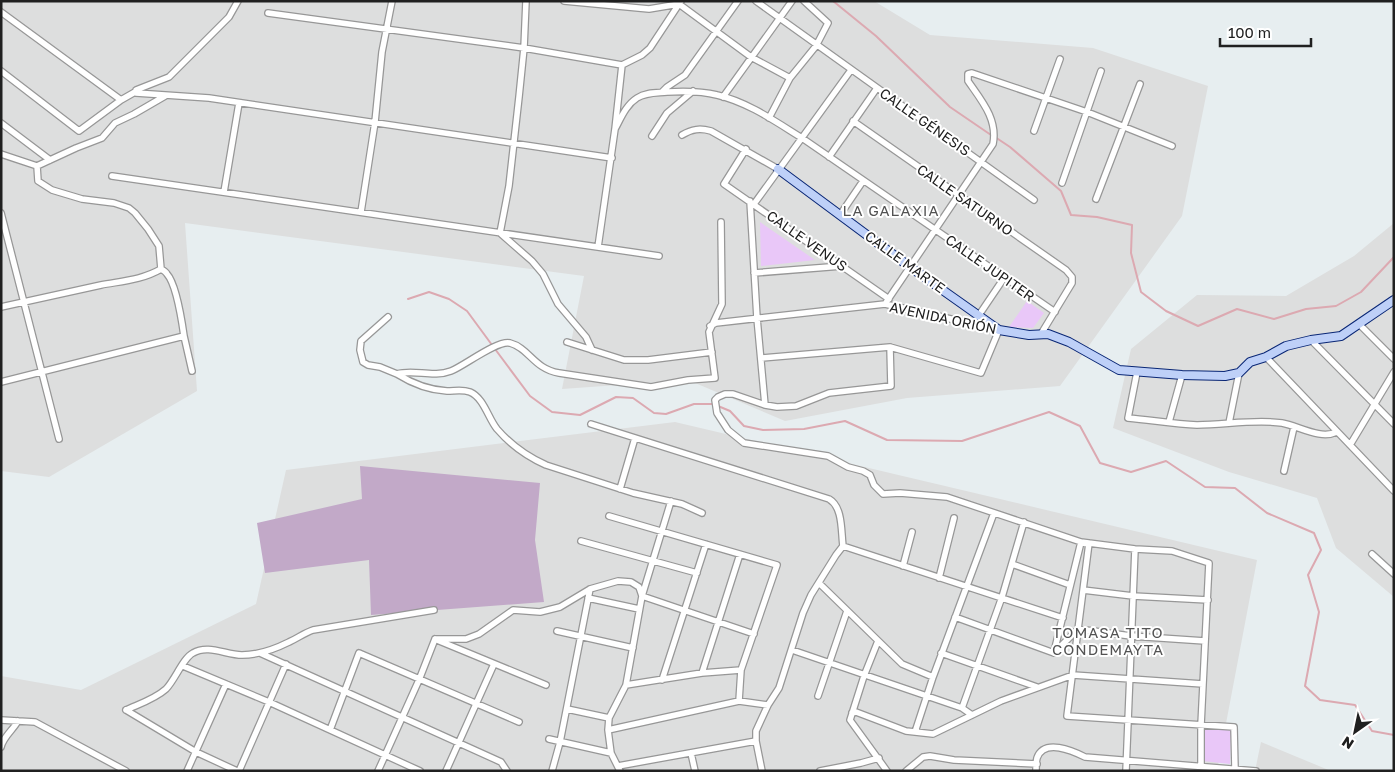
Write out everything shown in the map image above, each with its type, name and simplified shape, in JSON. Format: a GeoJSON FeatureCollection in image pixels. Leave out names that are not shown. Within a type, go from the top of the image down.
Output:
{"type":"FeatureCollection","features":[{"type":"Feature","properties":{"kind":"street"},"geometry":{"type":"LineString","coordinates":[[1,72],[79,131],[136,90],[169,77],[229,18],[238,1]]}},
{"type":"Feature","properties":{"kind":"street"},"geometry":{"type":"LineString","coordinates":[[360,212],[375,122],[382,52],[392,1]]}},
{"type":"Feature","properties":{"kind":"street"},"geometry":{"type":"LineString","coordinates":[[500,233],[509,186],[524,48],[526,1]]}},
{"type":"Feature","properties":{"kind":"street"},"geometry":{"type":"LineString","coordinates":[[564,1],[649,9],[680,3],[751,56],[790,78]]}},
{"type":"Feature","properties":{"kind":"street"},"geometry":{"type":"LineString","coordinates":[[615,129],[628,106],[638,97],[649,93],[662,92],[685,76],[738,1]]}},
{"type":"Feature","properties":{"kind":"street","name":"CALLE GÉNESIS"},"geometry":{"type":"LineString","coordinates":[[756,1],[810,39],[816,46],[1034,200]]}},
{"type":"Feature","properties":{"kind":"street"},"geometry":{"type":"LineString","coordinates":[[723,97],[792,1]]}},
{"type":"Feature","properties":{"kind":"street"},"geometry":{"type":"LineString","coordinates":[[769,118],[790,78],[816,46],[828,24],[804,1]]}},
{"type":"Feature","properties":{"kind":"street"},"geometry":{"type":"LineString","coordinates":[[268,13],[524,48],[622,65],[642,55],[650,48],[680,3]]}},
{"type":"Feature","properties":{"kind":"street"},"geometry":{"type":"LineString","coordinates":[[1,12],[121,100]]}},
{"type":"Feature","properties":{"kind":"street"},"geometry":{"type":"LineString","coordinates":[[1034,131],[1060,59]]}},
{"type":"Feature","properties":{"kind":"street"},"geometry":{"type":"LineString","coordinates":[[598,247],[612,158],[622,65]]}},
{"type":"Feature","properties":{"kind":"street"},"geometry":{"type":"LineString","coordinates":[[765,405],[754,272],[752,202],[802,138],[851,70]]}},
{"type":"Feature","properties":{"kind":"street"},"geometry":{"type":"LineString","coordinates":[[1062,182],[1101,71]]}},
{"type":"Feature","properties":{"kind":"street"},"geometry":{"type":"LineString","coordinates":[[887,301],[993,144],[995,135],[990,114],[968,80],[968,74],[1087,112],[1172,146]]}},
{"type":"Feature","properties":{"kind":"street"},"geometry":{"type":"LineString","coordinates":[[1096,199],[1140,84]]}},
{"type":"Feature","properties":{"kind":"street"},"geometry":{"type":"LineString","coordinates":[[829,158],[877,88]]}},
{"type":"Feature","properties":{"kind":"street"},"geometry":{"type":"LineString","coordinates":[[652,136],[667,113],[693,91]]}},
{"type":"Feature","properties":{"kind":"street","name":"CALLE JUPITER"},"geometry":{"type":"LineString","coordinates":[[662,92],[693,91],[723,97],[769,118],[802,138],[1055,312]]}},
{"type":"Feature","properties":{"kind":"street"},"geometry":{"type":"LineString","coordinates":[[135,92],[138,94],[166,94],[209,98],[612,158]]}},
{"type":"Feature","properties":{"kind":"street"},"geometry":{"type":"LineString","coordinates":[[1,154],[37,166],[102,138],[115,123],[134,114],[166,94]]}},
{"type":"Feature","properties":{"kind":"street"},"geometry":{"type":"LineString","coordinates":[[224,192],[238,103]]}},
{"type":"Feature","properties":{"kind":"street","name":"CALLE SATURNO"},"geometry":{"type":"LineString","coordinates":[[853,121],[1066,270],[1073,280],[1055,312]]}},
{"type":"Feature","properties":{"kind":"street"},"geometry":{"type":"LineString","coordinates":[[1,123],[50,160]]}},
{"type":"Feature","properties":{"kind":"street","name":"CALLE MARTE"},"geometry":{"type":"LineString","coordinates":[[682,135],[700,128],[711,131],[778,169],[999,330]]}},
{"type":"Feature","properties":{"kind":"street","name":"CALLE VENUS"},"geometry":{"type":"LineString","coordinates":[[746,150],[724,184],[842,266],[887,301]]}},
{"type":"Feature","properties":{"kind":"street"},"geometry":{"type":"LineString","coordinates":[[37,166],[38,181],[52,190],[82,199],[122,204],[135,213],[148,229],[159,246],[161,269],[171,281],[179,308],[192,371]]}},
{"type":"Feature","properties":{"kind":"street"},"geometry":{"type":"LineString","coordinates":[[112,176],[659,256]]}},
{"type":"Feature","properties":{"kind":"street"},"geometry":{"type":"LineString","coordinates":[[840,215],[863,181]]}},
{"type":"Feature","properties":{"kind":"street"},"geometry":{"type":"LineString","coordinates":[[1,214],[58,439]]}},
{"type":"Feature","properties":{"kind":"street"},"geometry":{"type":"LineString","coordinates":[[397,374],[404,372],[426,375],[450,372],[494,347],[507,342],[516,345],[540,366],[549,371],[651,387],[688,380],[715,378],[709,332],[710,326],[722,304],[721,222]]}},
{"type":"Feature","properties":{"kind":"street"},"geometry":{"type":"LineString","coordinates":[[500,233],[543,274],[558,304],[586,337],[592,350]]}},
{"type":"Feature","properties":{"kind":"street"},"geometry":{"type":"LineString","coordinates":[[754,272],[842,266]]}},
{"type":"Feature","properties":{"kind":"street"},"geometry":{"type":"LineString","coordinates":[[1,307],[105,284],[125,282],[152,274],[161,269]]}},
{"type":"Feature","properties":{"kind":"street"},"geometry":{"type":"LineString","coordinates":[[979,315],[1004,278]]}},
{"type":"Feature","properties":{"kind":"street"},"geometry":{"type":"LineString","coordinates":[[1229,423],[1240,373],[1250,362],[1266,357],[1286,346],[1341,336],[1394,300]]}},
{"type":"Feature","properties":{"kind":"street","name":"AVENIDA ORIÓN"},"geometry":{"type":"LineString","coordinates":[[710,326],[716,323],[887,301],[999,330],[1029,335],[1048,334],[1069,342],[1119,370],[1137,372]]}},
{"type":"Feature","properties":{"kind":"street"},"geometry":{"type":"LineString","coordinates":[[1041,334],[1055,312]]}},
{"type":"Feature","properties":{"kind":"street"},"geometry":{"type":"LineString","coordinates":[[388,317],[361,341],[361,358],[363,362],[397,374],[415,385],[448,391],[471,392],[484,407],[497,429],[534,460],[564,472],[620,489],[671,501],[702,513]]}},
{"type":"Feature","properties":{"kind":"street"},"geometry":{"type":"LineString","coordinates":[[1359,324],[1394,359]]}},
{"type":"Feature","properties":{"kind":"street"},"geometry":{"type":"LineString","coordinates":[[761,358],[890,347],[981,373],[999,330]]}},
{"type":"Feature","properties":{"kind":"street"},"geometry":{"type":"LineString","coordinates":[[1,382],[184,336]]}},
{"type":"Feature","properties":{"kind":"street"},"geometry":{"type":"LineString","coordinates":[[1311,340],[1394,424]]}},
{"type":"Feature","properties":{"kind":"street"},"geometry":{"type":"LineString","coordinates":[[568,342],[624,360],[640,361],[712,352]]}},
{"type":"Feature","properties":{"kind":"street"},"geometry":{"type":"LineString","coordinates":[[890,347],[891,386],[828,393],[796,406],[777,407],[725,394],[718,397],[715,404],[717,413],[728,430],[744,443],[828,456],[848,467],[870,475],[874,486],[884,494],[900,493],[947,497],[1081,542],[1172,552],[1210,563],[1201,725],[1201,768]]}},
{"type":"Feature","properties":{"kind":"street"},"geometry":{"type":"LineString","coordinates":[[1266,357],[1394,491]]}},
{"type":"Feature","properties":{"kind":"street"},"geometry":{"type":"LineString","coordinates":[[1240,373],[1225,376],[1137,372],[1128,418],[1197,425],[1282,423],[1323,435],[1332,435],[1337,432]]}},
{"type":"Feature","properties":{"kind":"street"},"geometry":{"type":"LineString","coordinates":[[1350,445],[1394,372]]}},
{"type":"Feature","properties":{"kind":"street"},"geometry":{"type":"LineString","coordinates":[[1170,422],[1182,375]]}},
{"type":"Feature","properties":{"kind":"street"},"geometry":{"type":"LineString","coordinates":[[591,424],[835,502],[838,509],[843,546],[818,583],[803,613],[779,688],[768,705],[756,731],[762,771]]}},
{"type":"Feature","properties":{"kind":"street"},"geometry":{"type":"LineString","coordinates":[[1284,470],[1294,427]]}},
{"type":"Feature","properties":{"kind":"street"},"geometry":{"type":"LineString","coordinates":[[620,489],[635,438]]}},
{"type":"Feature","properties":{"kind":"street"},"geometry":{"type":"LineString","coordinates":[[671,501],[642,596],[626,686],[610,718],[608,730],[611,753],[619,768],[756,741]]}},
{"type":"Feature","properties":{"kind":"street"},"geometry":{"type":"LineString","coordinates":[[915,732],[933,677],[994,513]]}},
{"type":"Feature","properties":{"kind":"street"},"geometry":{"type":"LineString","coordinates":[[609,516],[777,565],[741,670],[739,702]]}},
{"type":"Feature","properties":{"kind":"street"},"geometry":{"type":"LineString","coordinates":[[939,578],[954,518]]}},
{"type":"Feature","properties":{"kind":"street"},"geometry":{"type":"LineString","coordinates":[[962,708],[1002,597],[1024,522]]}},
{"type":"Feature","properties":{"kind":"street"},"geometry":{"type":"LineString","coordinates":[[903,566],[912,532]]}},
{"type":"Feature","properties":{"kind":"street"},"geometry":{"type":"LineString","coordinates":[[581,541],[697,573]]}},
{"type":"Feature","properties":{"kind":"street"},"geometry":{"type":"LineString","coordinates":[[1054,653],[1081,542]]}},
{"type":"Feature","properties":{"kind":"street"},"geometry":{"type":"LineString","coordinates":[[1088,543],[1084,590],[1067,716],[1234,727],[1235,769]]}},
{"type":"Feature","properties":{"kind":"street"},"geometry":{"type":"LineString","coordinates":[[662,680],[706,544]]}},
{"type":"Feature","properties":{"kind":"street"},"geometry":{"type":"LineString","coordinates":[[843,546],[1062,618]]}},
{"type":"Feature","properties":{"kind":"street"},"geometry":{"type":"LineString","coordinates":[[1126,771],[1135,549]]}},
{"type":"Feature","properties":{"kind":"street"},"geometry":{"type":"LineString","coordinates":[[702,674],[740,554]]}},
{"type":"Feature","properties":{"kind":"street"},"geometry":{"type":"LineString","coordinates":[[1372,554],[1392,570]]}},
{"type":"Feature","properties":{"kind":"street"},"geometry":{"type":"LineString","coordinates":[[1012,564],[1070,585]]}},
{"type":"Feature","properties":{"kind":"street"},"geometry":{"type":"LineString","coordinates":[[435,639],[466,639],[479,634],[513,610],[540,612],[560,607],[590,589],[618,582],[632,582],[639,587],[642,596]]}},
{"type":"Feature","properties":{"kind":"street"},"geometry":{"type":"LineString","coordinates":[[818,583],[902,664],[933,677]]}},
{"type":"Feature","properties":{"kind":"street"},"geometry":{"type":"LineString","coordinates":[[552,771],[560,742],[590,589]]}},
{"type":"Feature","properties":{"kind":"street"},"geometry":{"type":"LineString","coordinates":[[1084,590],[1133,596],[1208,600]]}},
{"type":"Feature","properties":{"kind":"street"},"geometry":{"type":"LineString","coordinates":[[642,596],[754,634]]}},
{"type":"Feature","properties":{"kind":"street"},"geometry":{"type":"LineString","coordinates":[[588,598],[639,609]]}},
{"type":"Feature","properties":{"kind":"street"},"geometry":{"type":"LineString","coordinates":[[286,664],[238,771],[196,752],[126,710],[158,695],[172,682],[191,653],[199,650],[210,649],[241,655],[260,653],[290,642],[303,633],[313,630],[434,610]]}},
{"type":"Feature","properties":{"kind":"street"},"geometry":{"type":"LineString","coordinates":[[818,696],[847,611]]}},
{"type":"Feature","properties":{"kind":"street"},"geometry":{"type":"LineString","coordinates":[[955,617],[1054,653]]}},
{"type":"Feature","properties":{"kind":"street"},"geometry":{"type":"LineString","coordinates":[[1078,629],[1131,636],[1205,641]]}},
{"type":"Feature","properties":{"kind":"street"},"geometry":{"type":"LineString","coordinates":[[1054,653],[1078,629]]}},
{"type":"Feature","properties":{"kind":"street"},"geometry":{"type":"LineString","coordinates":[[557,632],[633,648]]}},
{"type":"Feature","properties":{"kind":"street"},"geometry":{"type":"LineString","coordinates":[[435,639],[546,685]]}},
{"type":"Feature","properties":{"kind":"street"},"geometry":{"type":"LineString","coordinates":[[378,771],[419,680],[435,639]]}},
{"type":"Feature","properties":{"kind":"street"},"geometry":{"type":"LineString","coordinates":[[878,640],[850,720],[887,771]]}},
{"type":"Feature","properties":{"kind":"street"},"geometry":{"type":"LineString","coordinates":[[792,650],[962,708],[972,715]]}},
{"type":"Feature","properties":{"kind":"street"},"geometry":{"type":"LineString","coordinates":[[260,653],[501,762],[507,771]]}},
{"type":"Feature","properties":{"kind":"street"},"geometry":{"type":"LineString","coordinates":[[330,730],[359,653],[520,722]]}},
{"type":"Feature","properties":{"kind":"street"},"geometry":{"type":"LineString","coordinates":[[942,653],[1037,687]]}},
{"type":"Feature","properties":{"kind":"street"},"geometry":{"type":"LineString","coordinates":[[446,771],[494,664]]}},
{"type":"Feature","properties":{"kind":"street"},"geometry":{"type":"LineString","coordinates":[[182,666],[269,702],[420,771]]}},
{"type":"Feature","properties":{"kind":"street"},"geometry":{"type":"LineString","coordinates":[[626,686],[741,670]]}},
{"type":"Feature","properties":{"kind":"street"},"geometry":{"type":"LineString","coordinates":[[852,714],[856,712],[906,731],[933,734],[1001,701],[1073,675],[1203,684]]}},
{"type":"Feature","properties":{"kind":"street"},"geometry":{"type":"LineString","coordinates":[[187,771],[226,684]]}},
{"type":"Feature","properties":{"kind":"street"},"geometry":{"type":"LineString","coordinates":[[608,730],[739,702],[768,705]]}},
{"type":"Feature","properties":{"kind":"street"},"geometry":{"type":"LineString","coordinates":[[566,709],[610,718]]}},
{"type":"Feature","properties":{"kind":"street"},"geometry":{"type":"LineString","coordinates":[[1,720],[35,722],[126,771]]}},
{"type":"Feature","properties":{"kind":"street"},"geometry":{"type":"LineString","coordinates":[[1,747],[2,742],[18,721]]}},
{"type":"Feature","properties":{"kind":"street"},"geometry":{"type":"LineString","coordinates":[[549,740],[611,753]]}},
{"type":"Feature","properties":{"kind":"street"},"geometry":{"type":"LineString","coordinates":[[906,771],[923,757],[930,756],[954,760],[1036,767],[1037,758],[1042,752],[1052,747],[1064,748],[1085,757],[1256,771]]}},
{"type":"Feature","properties":{"kind":"street"},"geometry":{"type":"LineString","coordinates":[[691,753],[695,771]]}},
{"type":"Feature","properties":{"kind":"street"},"geometry":{"type":"LineString","coordinates":[[820,771],[879,758]]}},
{"type":"Feature","properties":{"kind":"shaded area"},"geometry":{"type":"Polygon","coordinates":[[[1,1],[874,1],[930,35],[1093,48],[1208,86],[1182,216],[1060,386],[907,398],[785,421],[688,380],[562,389],[584,276],[185,223],[197,391],[49,477],[1,471],[1,1]]]}},
{"type":"Feature","properties":{"kind":"shaded area"},"geometry":{"type":"Polygon","coordinates":[[[760,222],[815,260],[761,266],[760,222]]]}},
{"type":"Feature","properties":{"kind":"shaded area"},"geometry":{"type":"Polygon","coordinates":[[[1394,223],[1394,597],[1336,548],[1317,498],[1229,472],[1113,428],[1131,349],[1197,295],[1286,296],[1354,256],[1394,223]]]}},
{"type":"Feature","properties":{"kind":"shaded area"},"geometry":{"type":"Polygon","coordinates":[[[1027,301],[1044,313],[1033,328],[1009,327],[1027,301]]]}},
{"type":"Feature","properties":{"kind":"shaded area"},"geometry":{"type":"Polygon","coordinates":[[[675,422],[1257,560],[1217,771],[1,771],[1,676],[81,690],[256,604],[286,470],[675,422]]]}},
{"type":"Feature","properties":{"kind":"shaded area"},"geometry":{"type":"Polygon","coordinates":[[[360,466],[540,483],[535,540],[544,602],[371,615],[369,560],[265,573],[257,523],[362,499],[360,466]]]}},
{"type":"Feature","properties":{"kind":"shaded area"},"geometry":{"type":"Polygon","coordinates":[[[1204,727],[1231,730],[1230,764],[1203,761],[1204,727]]]}},
{"type":"Feature","properties":{"kind":"shaded area"},"geometry":{"type":"Polygon","coordinates":[[[1261,742],[1331,771],[1255,771],[1261,742]]]}},
{"type":"Feature","properties":{"kind":"waterway"},"geometry":{"type":"LineString","coordinates":[[833,1],[876,36],[950,107],[991,135]]}},
{"type":"Feature","properties":{"kind":"waterway"},"geometry":{"type":"LineString","coordinates":[[995,137],[1010,147],[1061,191],[1071,215],[1097,217],[1132,225],[1131,253],[1141,292],[1166,311],[1198,326],[1237,309],[1274,319],[1306,309],[1336,306],[1361,292],[1394,257]]}},
{"type":"Feature","properties":{"kind":"waterway"},"geometry":{"type":"LineString","coordinates":[[408,299],[429,292],[449,299],[467,311],[492,345]]}},
{"type":"Feature","properties":{"kind":"waterway"},"geometry":{"type":"LineString","coordinates":[[495,349],[530,396],[552,412],[580,415],[616,397],[633,398],[654,413],[666,414],[694,404],[713,404]]}},
{"type":"Feature","properties":{"kind":"waterway"},"geometry":{"type":"LineString","coordinates":[[718,406],[730,411],[744,426],[763,430],[804,429],[845,421],[887,440],[962,441],[1049,412],[1080,426],[1100,463],[1131,472],[1166,461],[1205,487],[1235,488],[1267,513],[1314,533],[1321,550],[1308,575],[1319,612],[1305,686],[1320,700],[1355,705],[1372,731],[1394,735]]}},
{"type":"Feature","properties":{"kind":"district","name":"LA GALAXIA"},"geometry":{"type":"Point","coordinates":[891,211]}},
{"type":"Feature","properties":{"kind":"district","name":"TOMASA TITO CONDEMAYTA"},"geometry":{"type":"Point","coordinates":[1108,642]}}]}
